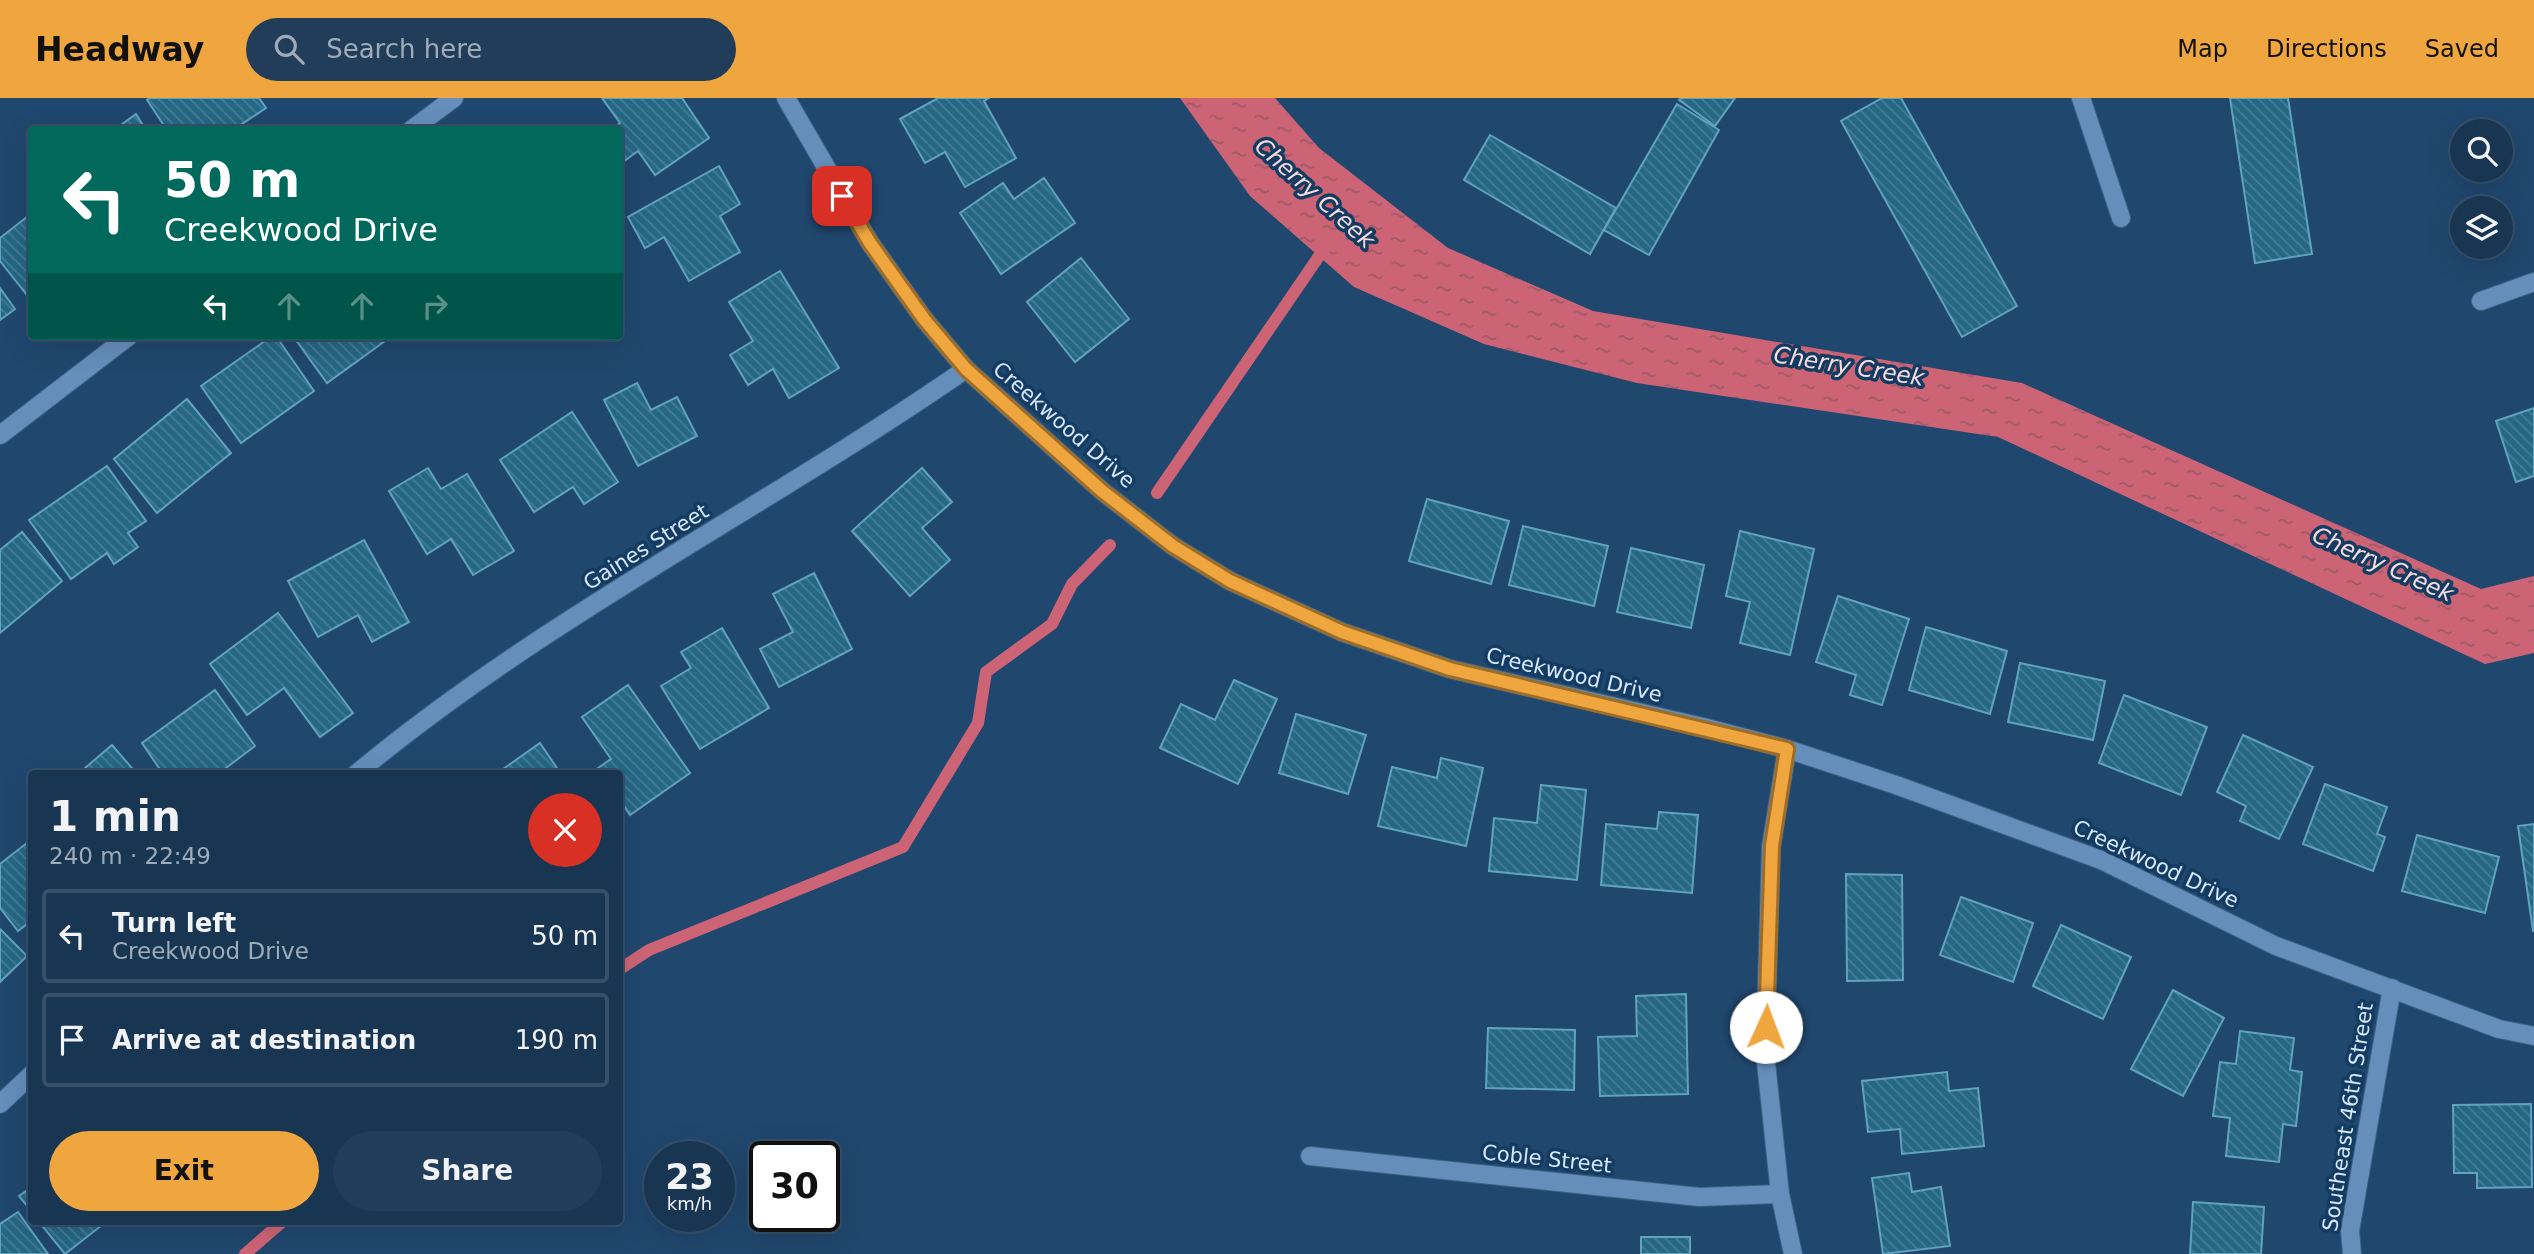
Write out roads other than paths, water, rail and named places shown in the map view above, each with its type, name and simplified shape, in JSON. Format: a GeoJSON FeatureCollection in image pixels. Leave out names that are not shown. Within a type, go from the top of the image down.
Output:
{"type":"FeatureCollection","features":[{"type":"Feature","properties":{"kind":"street"},"geometry":{"type":"LineString","coordinates":[[416,126],[454,98]]}},
{"type":"Feature","properties":{"kind":"street","name":"Creekwood Drive"},"geometry":{"type":"LineString","coordinates":[[786,98],[870,243],[924,319],[966,369],[1102,491],[1173,546],[1230,581],[1342,632],[1450,669],[1787,749],[1896,785],[2101,860],[2276,946],[2499,1029],[2534,1036]]}},
{"type":"Feature","properties":{"kind":"street"},"geometry":{"type":"LineString","coordinates":[[2081,98],[2121,218]]}},
{"type":"Feature","properties":{"kind":"street"},"geometry":{"type":"LineString","coordinates":[[2481,300],[2534,282]]}},
{"type":"Feature","properties":{"kind":"street"},"geometry":{"type":"LineString","coordinates":[[0,435],[124,340]]}},
{"type":"Feature","properties":{"kind":"street","name":"Gaines Street"},"geometry":{"type":"LineString","coordinates":[[361,770],[408,730],[479,680],[829,461],[966,369]]}},
{"type":"Feature","properties":{"kind":"street"},"geometry":{"type":"LineString","coordinates":[[1787,749],[1772,846],[1765,1053],[1780,1194],[1793,1254]]}},
{"type":"Feature","properties":{"kind":"street","name":"Southeast 46th Street"},"geometry":{"type":"LineString","coordinates":[[2352,1254],[2350,1231],[2392,988]]}},
{"type":"Feature","properties":{"kind":"street"},"geometry":{"type":"LineString","coordinates":[[0,1104],[28,1078]]}},
{"type":"Feature","properties":{"kind":"street","name":"Coble Street"},"geometry":{"type":"LineString","coordinates":[[1310,1156],[1699,1198],[1780,1194]]}},
{"type":"Feature","properties":{"kind":"water","name":"Cherry Creek"},"geometry":{"type":"Polygon","coordinates":[[[1180,98],[1275,98],[1319,148],[1448,248],[1593,311],[2022,383],[2481,589],[2534,576],[2534,653],[2485,664],[1998,437],[1637,383],[1484,344],[1354,287],[1250,196],[1180,98]]]}},
{"type":"Feature","properties":{"kind":"waterway"},"geometry":{"type":"LineString","coordinates":[[1157,493],[1328,243]]}},
{"type":"Feature","properties":{"kind":"waterway"},"geometry":{"type":"LineString","coordinates":[[623,967],[649,950],[903,847],[978,723],[986,672],[1052,624],[1072,584],[1110,545]]}},
{"type":"Feature","properties":{"kind":"waterway"},"geometry":{"type":"LineString","coordinates":[[245,1254],[279,1225]]}}]}
